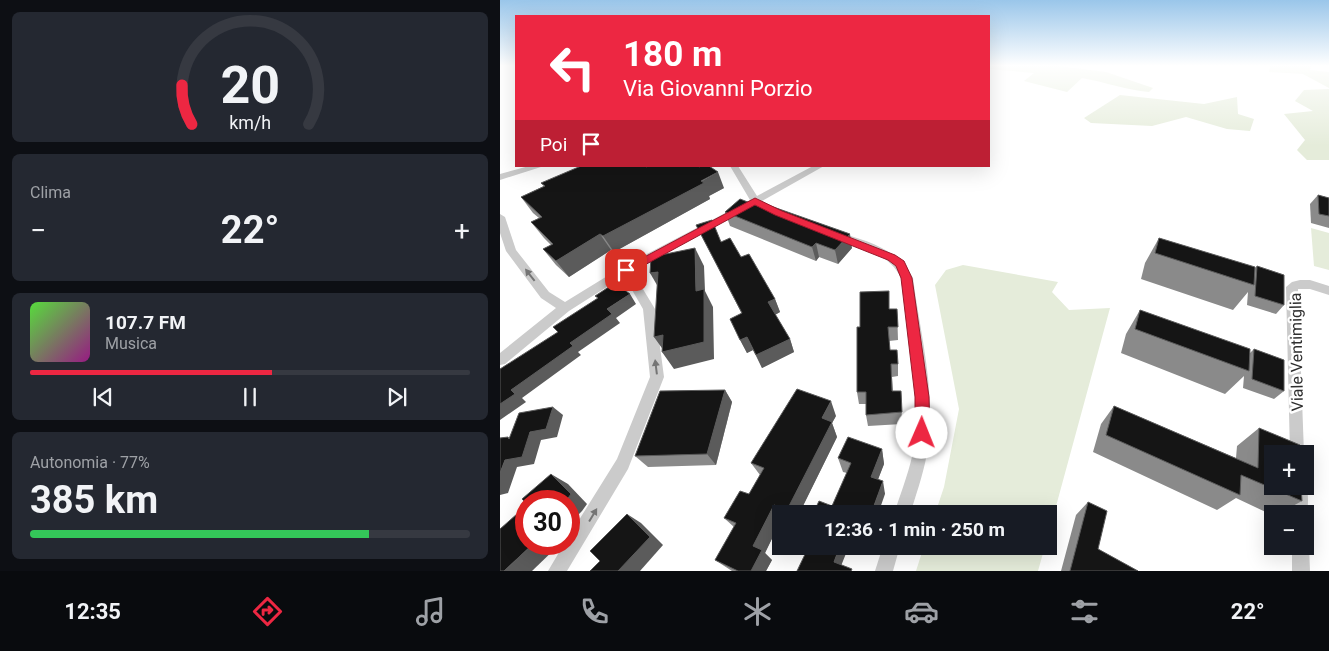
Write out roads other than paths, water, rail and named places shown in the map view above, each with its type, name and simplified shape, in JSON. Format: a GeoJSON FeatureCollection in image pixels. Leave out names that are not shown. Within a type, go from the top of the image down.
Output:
{"type":"FeatureCollection","features":[{"type":"Feature","properties":{"kind":"street"},"geometry":{"type":"LineString","coordinates":[[500,177],[536,167]]}},
{"type":"Feature","properties":{"kind":"street"},"geometry":{"type":"LineString","coordinates":[[734,167],[746,191],[755,201],[787,216]]}},
{"type":"Feature","properties":{"kind":"street"},"geometry":{"type":"LineString","coordinates":[[500,360],[565,308],[626,270],[818,167]]}},
{"type":"Feature","properties":{"kind":"street"},"geometry":{"type":"LineString","coordinates":[[500,217],[510,251],[545,295],[565,308]]}},
{"type":"Feature","properties":{"kind":"street"},"geometry":{"type":"LineString","coordinates":[[827,232],[896,260],[903,268],[907,278],[922,397],[923,423],[918,463],[905,505]]}},
{"type":"Feature","properties":{"kind":"street"},"geometry":{"type":"LineString","coordinates":[[557,571],[623,464],[657,377],[649,309],[626,270]]}},
{"type":"Feature","properties":{"kind":"street","name":"Viale Ventimiglia"},"geometry":{"type":"LineString","coordinates":[[1298,445],[1292,287],[1297,284],[1305,284],[1329,291]]}},
{"type":"Feature","properties":{"kind":"street"},"geometry":{"type":"LineString","coordinates":[[884,571],[889,555]]}},
{"type":"Feature","properties":{"kind":"street"},"geometry":{"type":"LineString","coordinates":[[1300,555],[1301,571]]}}]}
